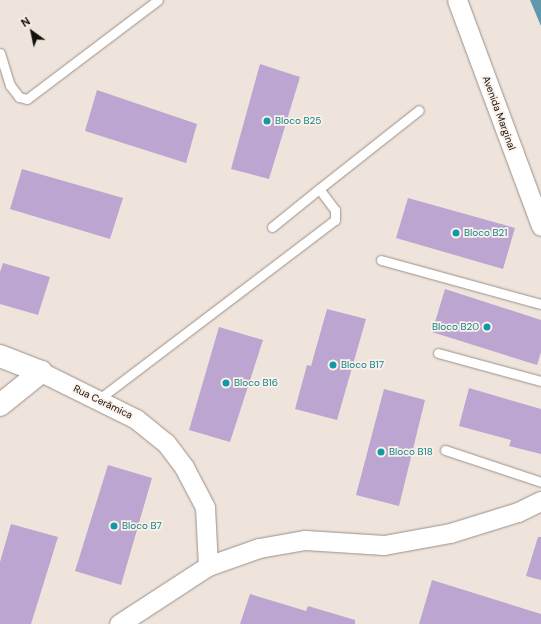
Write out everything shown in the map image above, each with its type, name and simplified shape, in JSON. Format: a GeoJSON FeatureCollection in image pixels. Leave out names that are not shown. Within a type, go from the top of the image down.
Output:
{"type":"FeatureCollection","features":[{"type":"Feature","properties":{"kind":"street","name":"Avenida Marginal"},"geometry":{"type":"LineString","coordinates":[[457,0],[541,226]]}},
{"type":"Feature","properties":{"kind":"street","name":"Rua Cerâmica"},"geometry":{"type":"LineString","coordinates":[[0,356],[41,372],[136,419],[166,443],[184,467],[205,507],[208,566]]}},
{"type":"Feature","properties":{"kind":"street"},"geometry":{"type":"LineString","coordinates":[[0,405],[41,372]]}},
{"type":"Feature","properties":{"kind":"street"},"geometry":{"type":"LineString","coordinates":[[119,624],[208,566],[226,558],[285,542],[327,541],[384,545],[425,538],[518,512],[541,501]]}},
{"type":"Feature","properties":{"kind":"lane"},"geometry":{"type":"LineString","coordinates":[[0,53],[10,85],[19,97],[27,99],[158,0]]}},
{"type":"Feature","properties":{"kind":"lane"},"geometry":{"type":"LineString","coordinates":[[272,226],[419,110]]}},
{"type":"Feature","properties":{"kind":"lane"},"geometry":{"type":"LineString","coordinates":[[99,400],[335,220],[335,210],[319,189]]}},
{"type":"Feature","properties":{"kind":"lane"},"geometry":{"type":"LineString","coordinates":[[381,260],[541,304]]}},
{"type":"Feature","properties":{"kind":"lane"},"geometry":{"type":"LineString","coordinates":[[438,353],[541,381]]}},
{"type":"Feature","properties":{"kind":"lane"},"geometry":{"type":"LineString","coordinates":[[445,450],[541,482]]}},
{"type":"Feature","properties":{"kind":"water"},"geometry":{"type":"Polygon","coordinates":[[[530,0],[541,0],[541,26],[530,0]]]}},
{"type":"Feature","properties":{"kind":"building","name":"Bloco B25"},"geometry":{"type":"Polygon","coordinates":[[[260,64],[300,77],[269,179],[231,169],[260,64]]]}},
{"type":"Feature","properties":{"kind":"building"},"geometry":{"type":"Polygon","coordinates":[[[97,90],[197,124],[186,163],[85,131],[97,90]]]}},
{"type":"Feature","properties":{"kind":"building"},"geometry":{"type":"Polygon","coordinates":[[[22,169],[123,198],[110,239],[10,209],[22,169]]]}},
{"type":"Feature","properties":{"kind":"building","name":"Bloco B21"},"geometry":{"type":"Polygon","coordinates":[[[408,198],[515,228],[503,269],[396,238],[408,198]]]}},
{"type":"Feature","properties":{"kind":"building"},"geometry":{"type":"Polygon","coordinates":[[[3,263],[50,277],[38,315],[0,304],[0,272],[3,263]]]}},
{"type":"Feature","properties":{"kind":"building","name":"Bloco B20"},"geometry":{"type":"Polygon","coordinates":[[[445,289],[541,320],[541,352],[537,365],[432,332],[445,289]]]}},
{"type":"Feature","properties":{"kind":"building","name":"Bloco B17"},"geometry":{"type":"Polygon","coordinates":[[[327,309],[366,319],[337,420],[295,409],[307,365],[311,366],[327,309]]]}},
{"type":"Feature","properties":{"kind":"building","name":"Bloco B16"},"geometry":{"type":"Polygon","coordinates":[[[219,327],[263,340],[230,442],[189,430],[219,327]]]}},
{"type":"Feature","properties":{"kind":"building"},"geometry":{"type":"Polygon","coordinates":[[[469,388],[541,409],[541,454],[509,446],[511,440],[459,426],[469,388]]]}},
{"type":"Feature","properties":{"kind":"building","name":"Bloco B18"},"geometry":{"type":"Polygon","coordinates":[[[384,389],[425,400],[399,506],[356,495],[384,389]]]}},
{"type":"Feature","properties":{"kind":"building","name":"Bloco B7"},"geometry":{"type":"Polygon","coordinates":[[[108,465],[152,478],[121,585],[75,571],[108,465]]]}},
{"type":"Feature","properties":{"kind":"building"},"geometry":{"type":"Polygon","coordinates":[[[11,524],[58,537],[31,624],[0,624],[0,562],[11,524]]]}},
{"type":"Feature","properties":{"kind":"building"},"geometry":{"type":"Polygon","coordinates":[[[538,537],[541,537],[541,580],[526,576],[538,537]]]}},
{"type":"Feature","properties":{"kind":"building"},"geometry":{"type":"Polygon","coordinates":[[[432,580],[541,614],[541,624],[419,624],[432,580]]]}},
{"type":"Feature","properties":{"kind":"building"},"geometry":{"type":"Polygon","coordinates":[[[250,594],[306,611],[308,606],[355,620],[355,624],[240,624],[250,594]]]}},
{"type":"Feature","properties":{"kind":"place","name":"Bloco B25"},"geometry":{"type":"Point","coordinates":[267,121]}},
{"type":"Feature","properties":{"kind":"place","name":"Bloco B21"},"geometry":{"type":"Point","coordinates":[456,233]}},
{"type":"Feature","properties":{"kind":"place","name":"Bloco B20"},"geometry":{"type":"Point","coordinates":[487,327]}},
{"type":"Feature","properties":{"kind":"place","name":"Bloco B17"},"geometry":{"type":"Point","coordinates":[333,365]}},
{"type":"Feature","properties":{"kind":"place","name":"Bloco B16"},"geometry":{"type":"Point","coordinates":[226,383]}},
{"type":"Feature","properties":{"kind":"place","name":"Bloco B18"},"geometry":{"type":"Point","coordinates":[381,452]}},
{"type":"Feature","properties":{"kind":"place","name":"Bloco B7"},"geometry":{"type":"Point","coordinates":[114,526]}}]}
